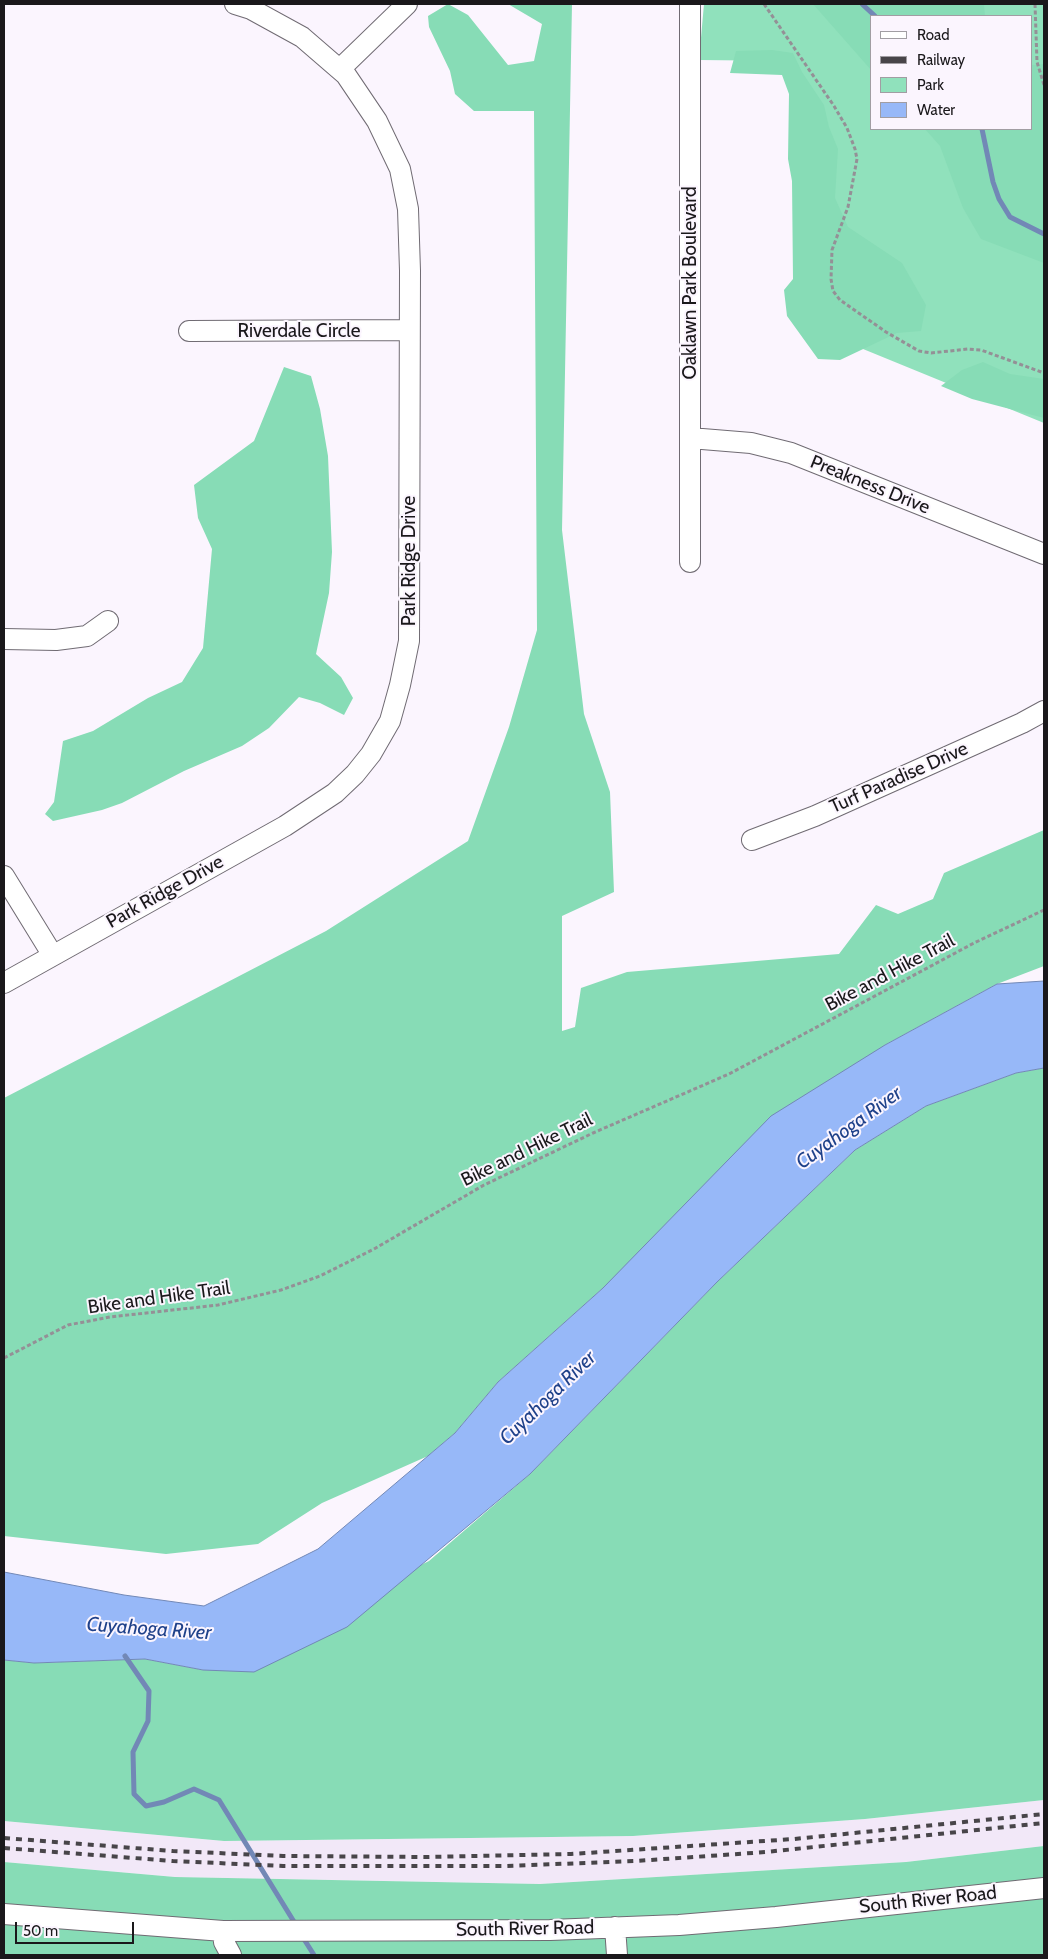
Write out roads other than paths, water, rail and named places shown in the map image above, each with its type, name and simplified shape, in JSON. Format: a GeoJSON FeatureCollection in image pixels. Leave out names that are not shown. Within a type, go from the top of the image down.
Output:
{"type":"FeatureCollection","features":[{"type":"Feature","properties":{"kind":"street","name":"Park Ridge Drive"},"geometry":{"type":"LineString","coordinates":[[4,982],[285,826],[335,793],[355,774],[371,754],[390,720],[400,686],[409,641],[409,330],[408,209],[400,169],[377,121],[340,69],[302,37],[251,10],[235,4]]}},
{"type":"Feature","properties":{"kind":"street"},"geometry":{"type":"LineString","coordinates":[[340,69],[407,4]]}},
{"type":"Feature","properties":{"kind":"street","name":"Oaklawn Park Boulevard"},"geometry":{"type":"LineString","coordinates":[[690,4],[690,562]]}},
{"type":"Feature","properties":{"kind":"street","name":"Riverdale Circle"},"geometry":{"type":"LineString","coordinates":[[189,331],[409,330]]}},
{"type":"Feature","properties":{"kind":"street","name":"Preakness Drive"},"geometry":{"type":"LineString","coordinates":[[690,438],[751,443],[791,453],[1044,554]]}},
{"type":"Feature","properties":{"kind":"street"},"geometry":{"type":"LineString","coordinates":[[4,639],[56,640],[87,636],[108,621]]}},
{"type":"Feature","properties":{"kind":"street","name":"Turf Paradise Drive"},"geometry":{"type":"LineString","coordinates":[[752,840],[815,816],[1044,711]]}},
{"type":"Feature","properties":{"kind":"street"},"geometry":{"type":"LineString","coordinates":[[4,876],[52,954]]}},
{"type":"Feature","properties":{"kind":"street","name":"South River Road"},"geometry":{"type":"LineString","coordinates":[[4,1914],[223,1931],[615,1927],[776,1917],[1044,1888]]}},
{"type":"Feature","properties":{"kind":"street"},"geometry":{"type":"LineString","coordinates":[[615,1927],[617,1955]]}},
{"type":"Feature","properties":{"kind":"street"},"geometry":{"type":"LineString","coordinates":[[223,1931],[224,1942],[231,1955]]}},
{"type":"Feature","properties":{"kind":"water","name":"Cuyahoga River"},"geometry":{"type":"Polygon","coordinates":[[[1044,981],[1044,1068],[1016,1073],[926,1106],[855,1150],[717,1282],[530,1474],[347,1627],[254,1672],[203,1670],[145,1659],[34,1663],[4,1660],[4,1572],[124,1595],[204,1606],[318,1549],[455,1433],[498,1382],[603,1288],[771,1116],[885,1045],[997,984],[1044,981]]]}},
{"type":"Feature","properties":{"kind":"waterway"},"geometry":{"type":"LineString","coordinates":[[862,4],[874,15]]}},
{"type":"Feature","properties":{"kind":"waterway"},"geometry":{"type":"LineString","coordinates":[[982,130],[993,182],[999,199],[1010,217],[1044,234]]}},
{"type":"Feature","properties":{"kind":"waterway"},"geometry":{"type":"LineString","coordinates":[[125,1656],[149,1691],[148,1721],[133,1752],[134,1794],[146,1806],[164,1802],[194,1789],[219,1800],[296,1925]]}},
{"type":"Feature","properties":{"kind":"waterway"},"geometry":{"type":"LineString","coordinates":[[302,1936],[314,1955]]}},
{"type":"Feature","properties":{"kind":"railway"},"geometry":{"type":"LineString","coordinates":[[4,1838],[173,1851],[283,1856],[428,1857],[571,1854],[794,1839],[1044,1814]]}},
{"type":"Feature","properties":{"kind":"railway"},"geometry":{"type":"LineString","coordinates":[[4,1848],[173,1861],[283,1866],[506,1866],[636,1861],[766,1852],[1044,1823]]}}]}
